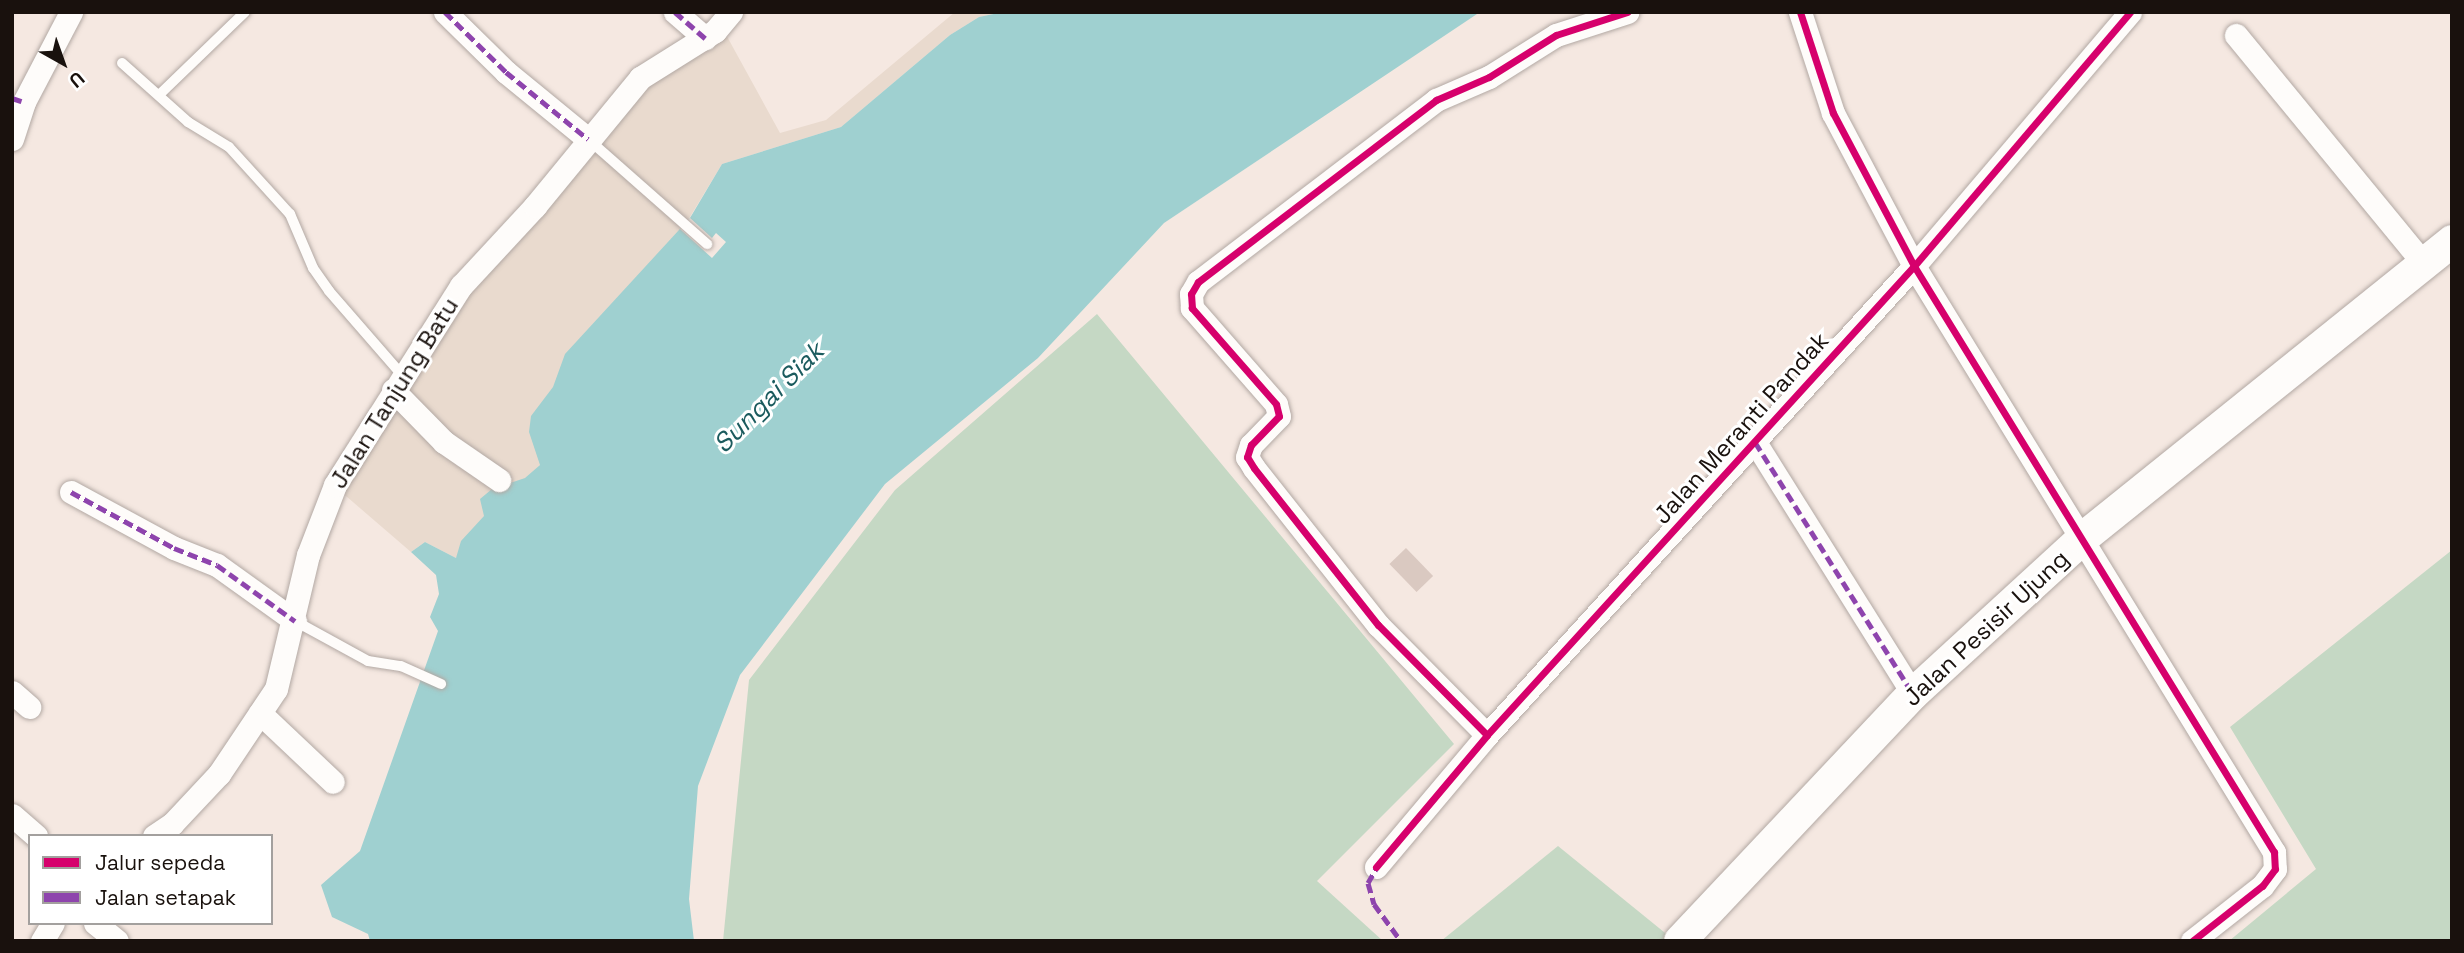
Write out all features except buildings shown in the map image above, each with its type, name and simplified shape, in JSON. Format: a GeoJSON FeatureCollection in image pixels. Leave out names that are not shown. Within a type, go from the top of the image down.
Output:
{"type":"FeatureCollection","features":[{"type":"Feature","properties":{"kind":"street"},"geometry":{"type":"LineString","coordinates":[[12,139],[18,100],[71,12]]}},
{"type":"Feature","properties":{"kind":"street"},"geometry":{"type":"LineString","coordinates":[[445,12],[506,72],[588,139]]}},
{"type":"Feature","properties":{"kind":"street"},"geometry":{"type":"LineString","coordinates":[[675,12],[705,38]]}},
{"type":"Feature","properties":{"kind":"street","name":"Jalan Tanjung Batu"},"geometry":{"type":"LineString","coordinates":[[157,834],[172,824],[219,774],[276,689],[295,621],[315,531],[335,485],[461,286],[535,206],[640,78],[705,38],[731,12]]}},
{"type":"Feature","properties":{"kind":"street"},"geometry":{"type":"LineString","coordinates":[[1487,735],[1378,625],[1254,468],[1247,457],[1251,445],[1279,416],[1276,404],[1192,308],[1191,294],[1198,282],[1436,100],[1489,77],[1556,35],[1627,12]]}},
{"type":"Feature","properties":{"kind":"street"},"geometry":{"type":"LineString","coordinates":[[1800,12],[1833,113],[1914,266],[2274,852],[2275,869],[2262,886],[2192,941]]}},
{"type":"Feature","properties":{"kind":"street","name":"Jalan Meranti Pandak"},"geometry":{"type":"LineString","coordinates":[[1376,867],[1487,735],[1914,266],[2130,12]]}},
{"type":"Feature","properties":{"kind":"street"},"geometry":{"type":"LineString","coordinates":[[2236,35],[2423,263]]}},
{"type":"Feature","properties":{"kind":"street","name":"Jalan Pesisir Ujung"},"geometry":{"type":"LineString","coordinates":[[1680,941],[1913,694],[2083,538],[2452,241]]}},
{"type":"Feature","properties":{"kind":"street"},"geometry":{"type":"LineString","coordinates":[[398,383],[444,442],[499,480]]}},
{"type":"Feature","properties":{"kind":"street"},"geometry":{"type":"LineString","coordinates":[[1755,442],[1913,694]]}},
{"type":"Feature","properties":{"kind":"street"},"geometry":{"type":"LineString","coordinates":[[71,492],[174,548],[217,565],[295,621]]}},
{"type":"Feature","properties":{"kind":"street"},"geometry":{"type":"LineString","coordinates":[[260,713],[333,782]]}},
{"type":"Feature","properties":{"kind":"street"},"geometry":{"type":"LineString","coordinates":[[12,815],[34,834]]}},
{"type":"Feature","properties":{"kind":"street"},"geometry":{"type":"LineString","coordinates":[[42,941],[52,925]]}},
{"type":"Feature","properties":{"kind":"street"},"geometry":{"type":"LineString","coordinates":[[97,925],[117,941]]}},
{"type":"Feature","properties":{"kind":"lane"},"geometry":{"type":"LineString","coordinates":[[160,94],[245,12]]}},
{"type":"Feature","properties":{"kind":"lane"},"geometry":{"type":"LineString","coordinates":[[122,63],[160,94],[188,122],[229,147],[290,214],[324,284],[398,383]]}},
{"type":"Feature","properties":{"kind":"lane"},"geometry":{"type":"LineString","coordinates":[[588,139],[707,244]]}},
{"type":"Feature","properties":{"kind":"lane"},"geometry":{"type":"LineString","coordinates":[[295,621],[368,661],[401,666],[441,684]]}},
{"type":"Feature","properties":{"kind":"shaded area"},"geometry":{"type":"Polygon","coordinates":[[[955,12],[1003,12],[979,17],[950,35],[841,127],[722,164],[540,465],[456,558],[425,542],[411,552],[332,484],[443,314],[646,82],[724,31],[780,133],[826,120],[955,12]]]}},
{"type":"Feature","properties":{"kind":"green space"},"geometry":{"type":"Polygon","coordinates":[[[1097,314],[1454,744],[1317,881],[1383,941],[723,941],[749,680],[895,490],[1097,314]]]}},
{"type":"Feature","properties":{"kind":"green space"},"geometry":{"type":"Polygon","coordinates":[[[2452,550],[2452,941],[2229,941],[2316,869],[2230,727],[2452,550]]]}},
{"type":"Feature","properties":{"kind":"green space"},"geometry":{"type":"Polygon","coordinates":[[[1558,846],[1675,941],[1441,941],[1558,846]]]}},
{"type":"Feature","properties":{"kind":"water","name":"Sungai Siak"},"geometry":{"type":"Polygon","coordinates":[[[1003,12],[1480,12],[1164,223],[1038,358],[885,484],[740,675],[698,786],[689,899],[694,941],[370,941],[368,934],[332,917],[321,885],[360,851],[438,631],[430,617],[439,594],[436,575],[411,552],[425,542],[456,558],[461,541],[484,516],[480,499],[492,489],[525,478],[540,465],[529,432],[531,416],[553,387],[565,354],[690,218],[722,164],[841,127],[950,35],[979,17],[1003,12]]]}},
{"type":"Feature","properties":{"kind":"pier"},"geometry":{"type":"Polygon","coordinates":[[[690,218],[712,238],[716,233],[726,242],[712,258],[680,229],[690,218]]]}},
{"type":"Feature","properties":{"kind":"marked path"},"geometry":{"type":"LineString","coordinates":[[445,12],[506,72],[588,139]]}},
{"type":"Feature","properties":{"kind":"marked path"},"geometry":{"type":"LineString","coordinates":[[675,12],[705,38]]}},
{"type":"Feature","properties":{"kind":"marked path"},"geometry":{"type":"LineString","coordinates":[[12,98],[24,102]]}},
{"type":"Feature","properties":{"kind":"marked path"},"geometry":{"type":"LineString","coordinates":[[1755,442],[1913,694]]}},
{"type":"Feature","properties":{"kind":"marked path"},"geometry":{"type":"LineString","coordinates":[[71,492],[174,548],[217,565],[295,621]]}},
{"type":"Feature","properties":{"kind":"marked path"},"geometry":{"type":"LineString","coordinates":[[1380,862],[1368,883],[1374,904],[1401,941]]}},
{"type":"Feature","properties":{"kind":"cycle path"},"geometry":{"type":"LineString","coordinates":[[1487,735],[1378,625],[1254,468],[1247,457],[1251,445],[1279,416],[1276,404],[1192,308],[1191,294],[1198,282],[1436,100],[1489,77],[1556,35],[1627,12]]}},
{"type":"Feature","properties":{"kind":"cycle path"},"geometry":{"type":"LineString","coordinates":[[1800,12],[1833,113],[1914,266],[2274,852],[2275,869],[2262,886],[2192,941]]}},
{"type":"Feature","properties":{"kind":"cycle path"},"geometry":{"type":"LineString","coordinates":[[1376,867],[1487,735],[1914,266],[2130,12]]}}]}
